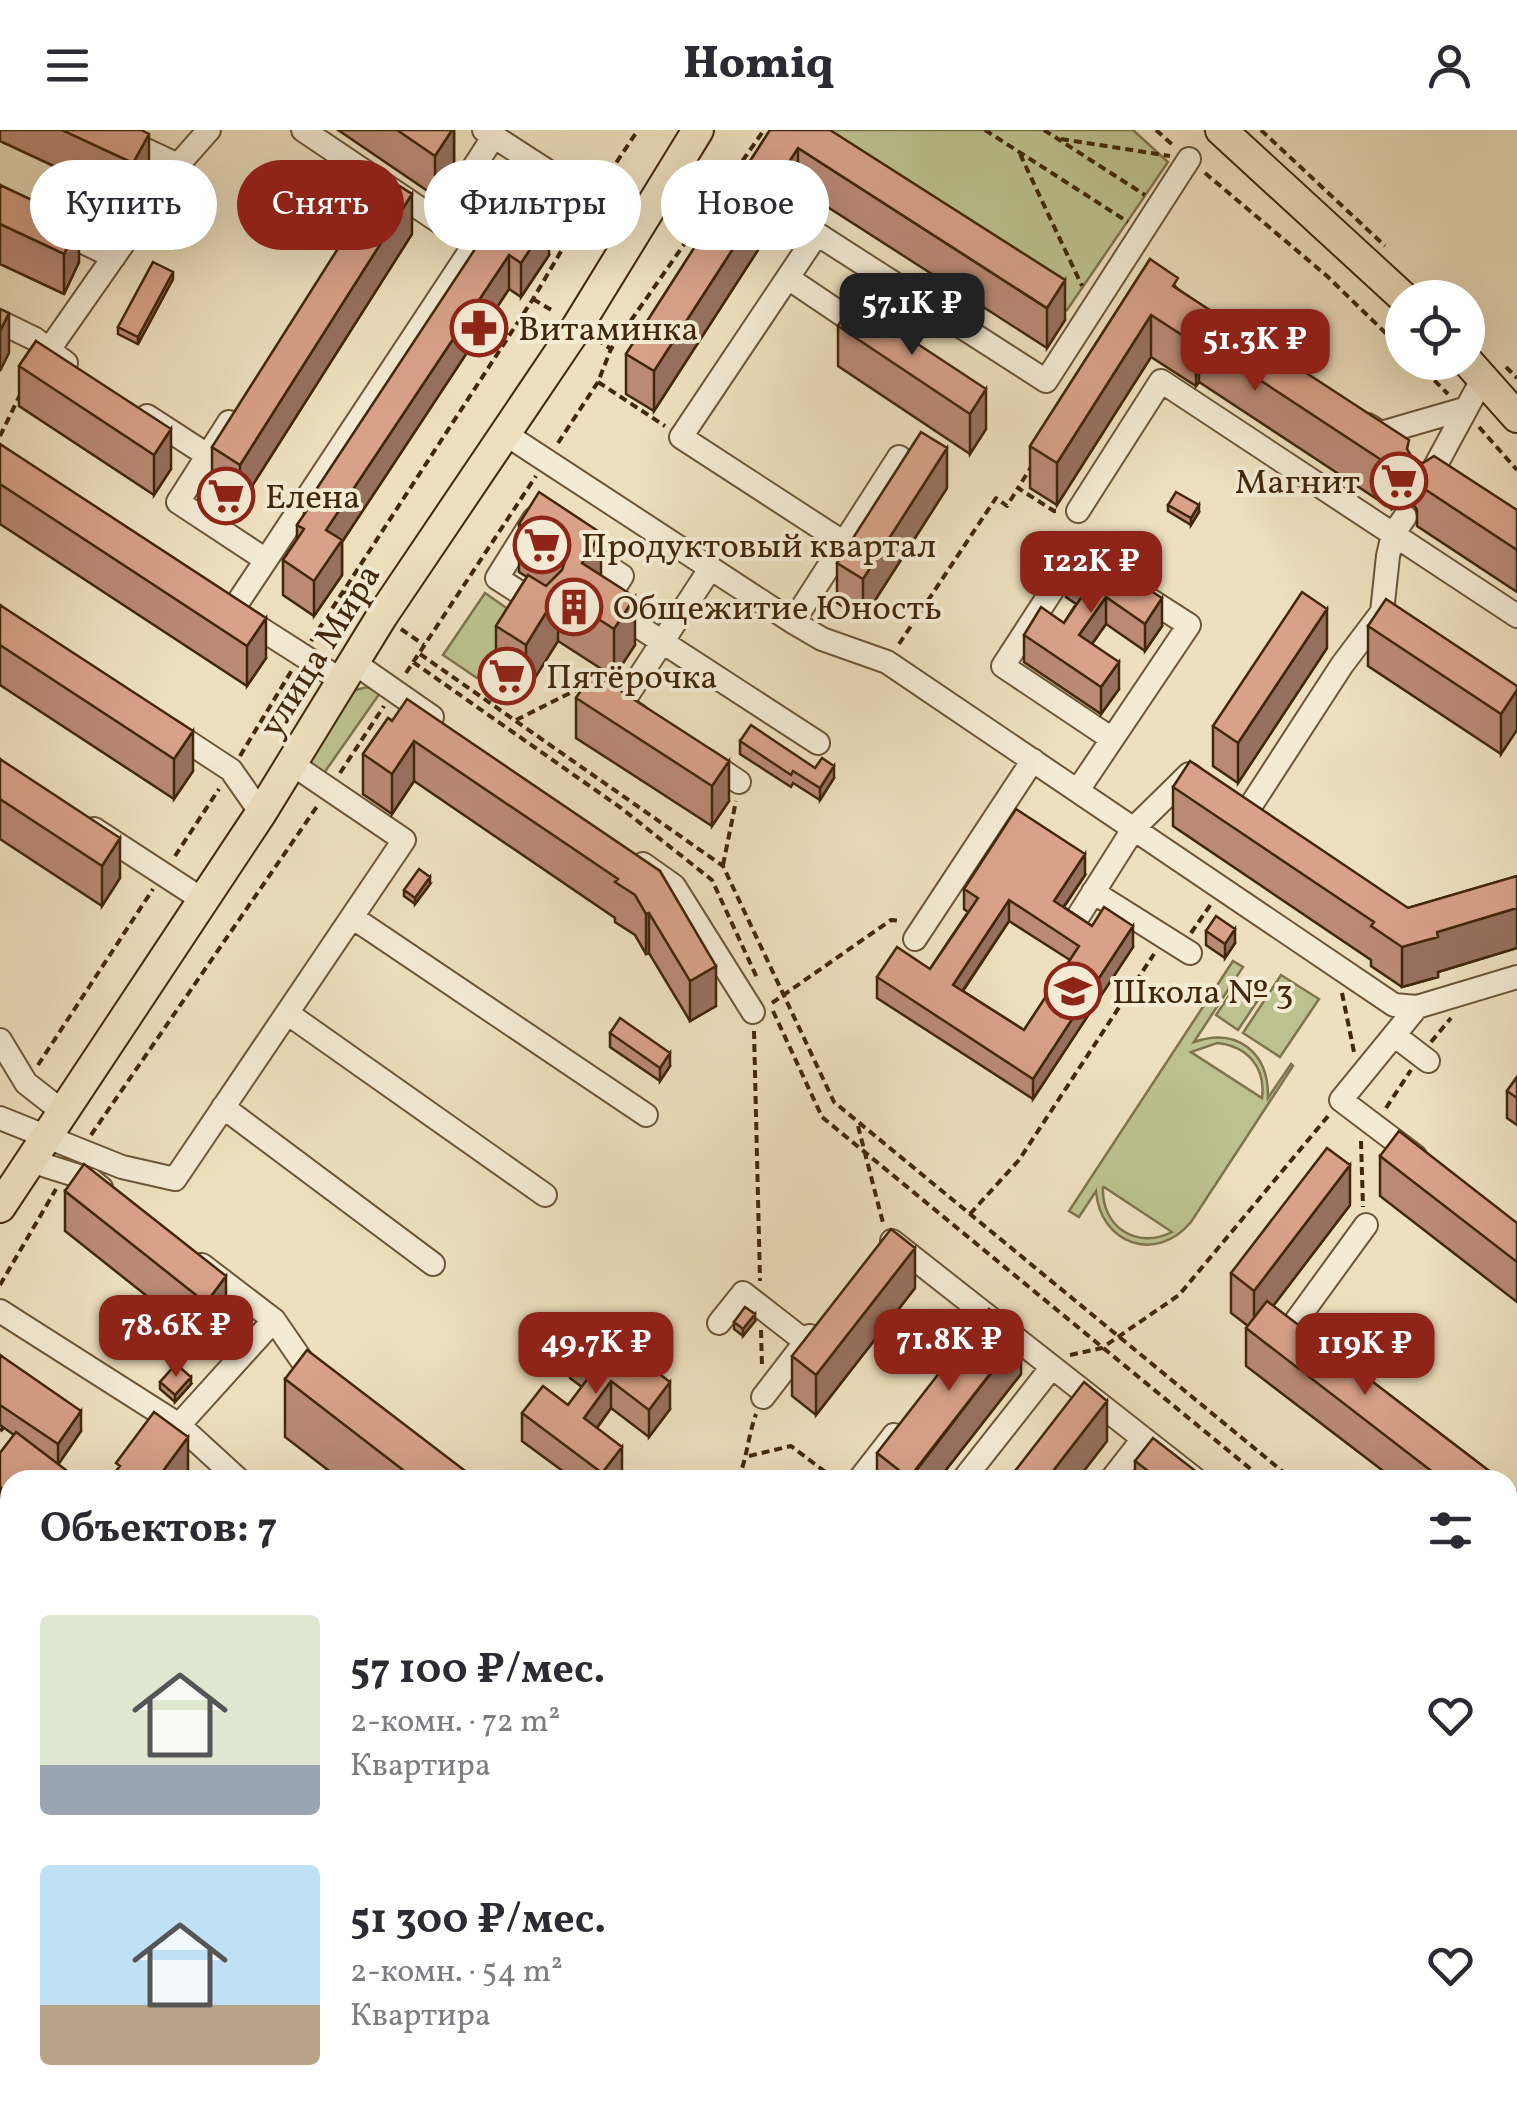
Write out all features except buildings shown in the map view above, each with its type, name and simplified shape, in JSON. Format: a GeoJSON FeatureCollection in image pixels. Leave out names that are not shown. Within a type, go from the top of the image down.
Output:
{"type":"FeatureCollection","features":[{"type":"Feature","properties":{"kind":"main road","name":"улица Мира"},"geometry":{"type":"LineString","coordinates":[[641,221],[698,130]]}},
{"type":"Feature","properties":{"kind":"main road"},"geometry":{"type":"LineString","coordinates":[[1221,130],[1402,280]]}},
{"type":"Feature","properties":{"kind":"main road","name":"улица Мира"},"geometry":{"type":"LineString","coordinates":[[0,1207],[261,812],[347,671],[623,250]]}},
{"type":"Feature","properties":{"kind":"main road"},"geometry":{"type":"LineString","coordinates":[[1484,380],[1517,417]]}},
{"type":"Feature","properties":{"kind":"street"},"geometry":{"type":"LineString","coordinates":[[103,130],[167,160]]}},
{"type":"Feature","properties":{"kind":"street"},"geometry":{"type":"LineString","coordinates":[[182,160],[209,130]]}},
{"type":"Feature","properties":{"kind":"street"},"geometry":{"type":"LineString","coordinates":[[304,130],[376,190],[424,214]]}},
{"type":"Feature","properties":{"kind":"street"},"geometry":{"type":"LineString","coordinates":[[478,160],[489,133],[530,160]]}},
{"type":"Feature","properties":{"kind":"street"},"geometry":{"type":"LineString","coordinates":[[844,544],[681,437],[817,234],[1046,380],[1188,159]]}},
{"type":"Feature","properties":{"kind":"street"},"geometry":{"type":"LineString","coordinates":[[0,202],[114,258]]}},
{"type":"Feature","properties":{"kind":"street"},"geometry":{"type":"LineString","coordinates":[[48,351],[120,250]]}},
{"type":"Feature","properties":{"kind":"street"},"geometry":{"type":"LineString","coordinates":[[456,734],[347,671],[301,656],[224,605],[266,560],[471,250]]}},
{"type":"Feature","properties":{"kind":"street"},"geometry":{"type":"LineString","coordinates":[[788,278],[883,342]]}},
{"type":"Feature","properties":{"kind":"street"},"geometry":{"type":"LineString","coordinates":[[0,322],[36,339],[82,374]]}},
{"type":"Feature","properties":{"kind":"street"},"geometry":{"type":"LineString","coordinates":[[1422,490],[1464,410],[1472,380]]}},
{"type":"Feature","properties":{"kind":"street"},"geometry":{"type":"LineString","coordinates":[[1078,512],[1162,381],[1399,526],[1517,616]]}},
{"type":"Feature","properties":{"kind":"street"},"geometry":{"type":"LineString","coordinates":[[129,404],[207,455]]}},
{"type":"Feature","properties":{"kind":"street"},"geometry":{"type":"LineString","coordinates":[[238,407],[178,502],[266,560]]}},
{"type":"Feature","properties":{"kind":"street"},"geometry":{"type":"LineString","coordinates":[[1350,412],[1381,433],[1464,410]]}},
{"type":"Feature","properties":{"kind":"street"},"geometry":{"type":"LineString","coordinates":[[504,434],[793,622],[822,639],[888,662],[1394,1006],[1417,1008],[1517,976]]}},
{"type":"Feature","properties":{"kind":"street"},"geometry":{"type":"LineString","coordinates":[[793,622],[899,457]]}},
{"type":"Feature","properties":{"kind":"street"},"geometry":{"type":"LineString","coordinates":[[549,612],[497,578],[535,519],[622,576],[604,604],[818,743]]}},
{"type":"Feature","properties":{"kind":"street"},"geometry":{"type":"LineString","coordinates":[[1079,915],[1134,828],[1189,774],[1239,808],[1342,666],[1390,617],[1388,556],[1399,526]]}},
{"type":"Feature","properties":{"kind":"street"},"geometry":{"type":"LineString","coordinates":[[1078,790],[1189,625],[1076,552],[1002,666],[1112,739]]}},
{"type":"Feature","properties":{"kind":"street"},"geometry":{"type":"LineString","coordinates":[[651,724],[622,706],[710,569]]}},
{"type":"Feature","properties":{"kind":"street"},"geometry":{"type":"LineString","coordinates":[[148,716],[231,770],[261,812]]}},
{"type":"Feature","properties":{"kind":"street"},"geometry":{"type":"LineString","coordinates":[[680,744],[740,782]]}},
{"type":"Feature","properties":{"kind":"street"},"geometry":{"type":"LineString","coordinates":[[920,931],[1033,760]]}},
{"type":"Feature","properties":{"kind":"street"},"geometry":{"type":"LineString","coordinates":[[0,1118],[122,1167],[175,1179],[404,840],[292,764]]}},
{"type":"Feature","properties":{"kind":"street"},"geometry":{"type":"LineString","coordinates":[[80,819],[202,900]]}},
{"type":"Feature","properties":{"kind":"street"},"geometry":{"type":"LineString","coordinates":[[627,853],[674,886],[753,1012]]}},
{"type":"Feature","properties":{"kind":"street"},"geometry":{"type":"LineString","coordinates":[[1093,892],[1179,946]]}},
{"type":"Feature","properties":{"kind":"street"},"geometry":{"type":"LineString","coordinates":[[352,917],[646,1115]]}},
{"type":"Feature","properties":{"kind":"street"},"geometry":{"type":"LineString","coordinates":[[1417,1008],[1341,1100],[1438,1173]]}},
{"type":"Feature","properties":{"kind":"street"},"geometry":{"type":"LineString","coordinates":[[287,1013],[545,1195]]}},
{"type":"Feature","properties":{"kind":"street"},"geometry":{"type":"LineString","coordinates":[[1394,1035],[1428,1062]]}},
{"type":"Feature","properties":{"kind":"street"},"geometry":{"type":"LineString","coordinates":[[0,1040],[26,1084],[47,1137],[122,1204]]}},
{"type":"Feature","properties":{"kind":"street"},"geometry":{"type":"LineString","coordinates":[[223,1108],[434,1264]]}},
{"type":"Feature","properties":{"kind":"street"},"geometry":{"type":"LineString","coordinates":[[1322,1352],[1291,1328],[1366,1225]]}},
{"type":"Feature","properties":{"kind":"street"},"geometry":{"type":"LineString","coordinates":[[881,1245],[981,1324],[1048,1364],[1183,1470]]}},
{"type":"Feature","properties":{"kind":"street"},"geometry":{"type":"LineString","coordinates":[[182,1250],[274,1320],[319,1386],[335,1398]]}},
{"type":"Feature","properties":{"kind":"street"},"geometry":{"type":"LineString","coordinates":[[719,1323],[742,1293],[806,1342]]}},
{"type":"Feature","properties":{"kind":"street"},"geometry":{"type":"LineString","coordinates":[[0,1310],[178,1424],[229,1470]]}},
{"type":"Feature","properties":{"kind":"street"},"geometry":{"type":"LineString","coordinates":[[763,1397],[829,1312]]}},
{"type":"Feature","properties":{"kind":"street"},"geometry":{"type":"LineString","coordinates":[[178,1424],[274,1320]]}},
{"type":"Feature","properties":{"kind":"street"},"geometry":{"type":"LineString","coordinates":[[971,1470],[1048,1364]]}},
{"type":"Feature","properties":{"kind":"street"},"geometry":{"type":"LineString","coordinates":[[867,1470],[906,1420]]}},
{"type":"Feature","properties":{"kind":"street"},"geometry":{"type":"LineString","coordinates":[[1120,1470],[1144,1439]]}},
{"type":"Feature","properties":{"kind":"path"},"geometry":{"type":"LineString","coordinates":[[618,160],[638,130]]}},
{"type":"Feature","properties":{"kind":"path"},"geometry":{"type":"LineString","coordinates":[[985,130],[1142,232]]}},
{"type":"Feature","properties":{"kind":"path"},"geometry":{"type":"LineString","coordinates":[[998,138],[1003,130]]}},
{"type":"Feature","properties":{"kind":"path"},"geometry":{"type":"LineString","coordinates":[[1044,130],[1159,204]]}},
{"type":"Feature","properties":{"kind":"path"},"geometry":{"type":"LineString","coordinates":[[1156,130],[1327,276],[1385,332]]}},
{"type":"Feature","properties":{"kind":"path"},"geometry":{"type":"LineString","coordinates":[[1261,130],[1388,249]]}},
{"type":"Feature","properties":{"kind":"path"},"geometry":{"type":"LineString","coordinates":[[1056,138],[1188,159]]}},
{"type":"Feature","properties":{"kind":"path"},"geometry":{"type":"LineString","coordinates":[[1019,152],[1092,309]]}},
{"type":"Feature","properties":{"kind":"path"},"geometry":{"type":"LineString","coordinates":[[26,1084],[534,299],[562,250]]}},
{"type":"Feature","properties":{"kind":"path"},"geometry":{"type":"LineString","coordinates":[[534,299],[553,312]]}},
{"type":"Feature","properties":{"kind":"path"},"geometry":{"type":"LineString","coordinates":[[592,336],[612,349]]}},
{"type":"Feature","properties":{"kind":"path"},"geometry":{"type":"LineString","coordinates":[[598,382],[681,437]]}},
{"type":"Feature","properties":{"kind":"path"},"geometry":{"type":"LineString","coordinates":[[0,436],[23,389]]}},
{"type":"Feature","properties":{"kind":"path"},"geometry":{"type":"LineString","coordinates":[[888,662],[996,498],[1007,506],[1035,460]]}},
{"type":"Feature","properties":{"kind":"path"},"geometry":{"type":"LineString","coordinates":[[1018,488],[1054,510],[1078,512]]}},
{"type":"Feature","properties":{"kind":"path"},"geometry":{"type":"LineString","coordinates":[[344,592],[366,606]]}},
{"type":"Feature","properties":{"kind":"path"},"geometry":{"type":"LineString","coordinates":[[401,629],[424,645]]}},
{"type":"Feature","properties":{"kind":"path"},"geometry":{"type":"LineString","coordinates":[[419,653],[723,866],[834,1102],[1281,1470]]}},
{"type":"Feature","properties":{"kind":"path"},"geometry":{"type":"LineString","coordinates":[[414,662],[621,808],[712,880],[761,986]]}},
{"type":"Feature","properties":{"kind":"path"},"geometry":{"type":"LineString","coordinates":[[516,721],[588,684]]}},
{"type":"Feature","properties":{"kind":"path"},"geometry":{"type":"LineString","coordinates":[[723,866],[740,782]]}},
{"type":"Feature","properties":{"kind":"path"},"geometry":{"type":"LineString","coordinates":[[970,1214],[1019,1160],[1222,888]]}},
{"type":"Feature","properties":{"kind":"path"},"geometry":{"type":"LineString","coordinates":[[920,931],[892,920],[770,1004],[822,1116],[1252,1470]]}},
{"type":"Feature","properties":{"kind":"path"},"geometry":{"type":"LineString","coordinates":[[742,1470],[763,1397],[753,1012]]}},
{"type":"Feature","properties":{"kind":"path"},"geometry":{"type":"LineString","coordinates":[[1048,1364],[1102,1348],[1178,1295],[1341,1100]]}},
{"type":"Feature","properties":{"kind":"path"},"geometry":{"type":"LineString","coordinates":[[858,1122],[881,1245]]}},
{"type":"Feature","properties":{"kind":"path"},"geometry":{"type":"LineString","coordinates":[[748,1456],[792,1446],[823,1470]]}},
{"type":"Feature","properties":{"kind":"green space"},"geometry":{"type":"Polygon","coordinates":[[[801,130],[1133,130],[1168,162],[1067,310],[801,130]]]}},
{"type":"Feature","properties":{"kind":"green space"},"geometry":{"type":"Polygon","coordinates":[[[485,593],[518,616],[477,678],[443,655],[485,593]]]}},
{"type":"Feature","properties":{"kind":"green space"},"geometry":{"type":"Polygon","coordinates":[[[367,687],[380,693],[324,773],[315,769],[310,760],[355,690],[367,687]]]}},
{"type":"Feature","properties":{"kind":"green space"},"geometry":{"type":"Polygon","coordinates":[[[1233,961],[1243,967],[1194,1042],[1224,1038],[1248,1048],[1263,1068],[1268,1098],[1293,1066],[1191,1222],[1177,1235],[1147,1245],[1119,1235],[1108,1224],[1096,1191],[1079,1217],[1069,1211],[1233,961]],[[1217,1043],[1191,1052],[1262,1098],[1261,1077],[1252,1060],[1237,1048],[1217,1043]],[[1104,1187],[1108,1213],[1124,1231],[1146,1238],[1172,1232],[1104,1187]]]}},
{"type":"Feature","properties":{"kind":"green space"},"geometry":{"type":"Polygon","coordinates":[[[1281,975],[1319,999],[1280,1057],[1243,1033],[1281,975]]]}},
{"type":"Feature","properties":{"kind":"green space"},"geometry":{"type":"Polygon","coordinates":[[[1238,982],[1260,997],[1238,1030],[1216,1015],[1238,982]]]}},
{"type":"Feature","properties":{"kind":"place","name":"Витаминка"},"geometry":{"type":"Point","coordinates":[479,328]}},
{"type":"Feature","properties":{"kind":"place","name":"Магнит"},"geometry":{"type":"Point","coordinates":[1399,481]}},
{"type":"Feature","properties":{"kind":"place","name":"Елена"},"geometry":{"type":"Point","coordinates":[226,496]}},
{"type":"Feature","properties":{"kind":"place","name":"Продуктовый квартал"},"geometry":{"type":"Point","coordinates":[542,545]}},
{"type":"Feature","properties":{"kind":"place","name":"Общежитие Юность"},"geometry":{"type":"Point","coordinates":[574,607]}},
{"type":"Feature","properties":{"kind":"place","name":"Пятёрочка"},"geometry":{"type":"Point","coordinates":[507,676]}},
{"type":"Feature","properties":{"kind":"place","name":"Школа № 3"},"geometry":{"type":"Point","coordinates":[1073,991]}}]}
